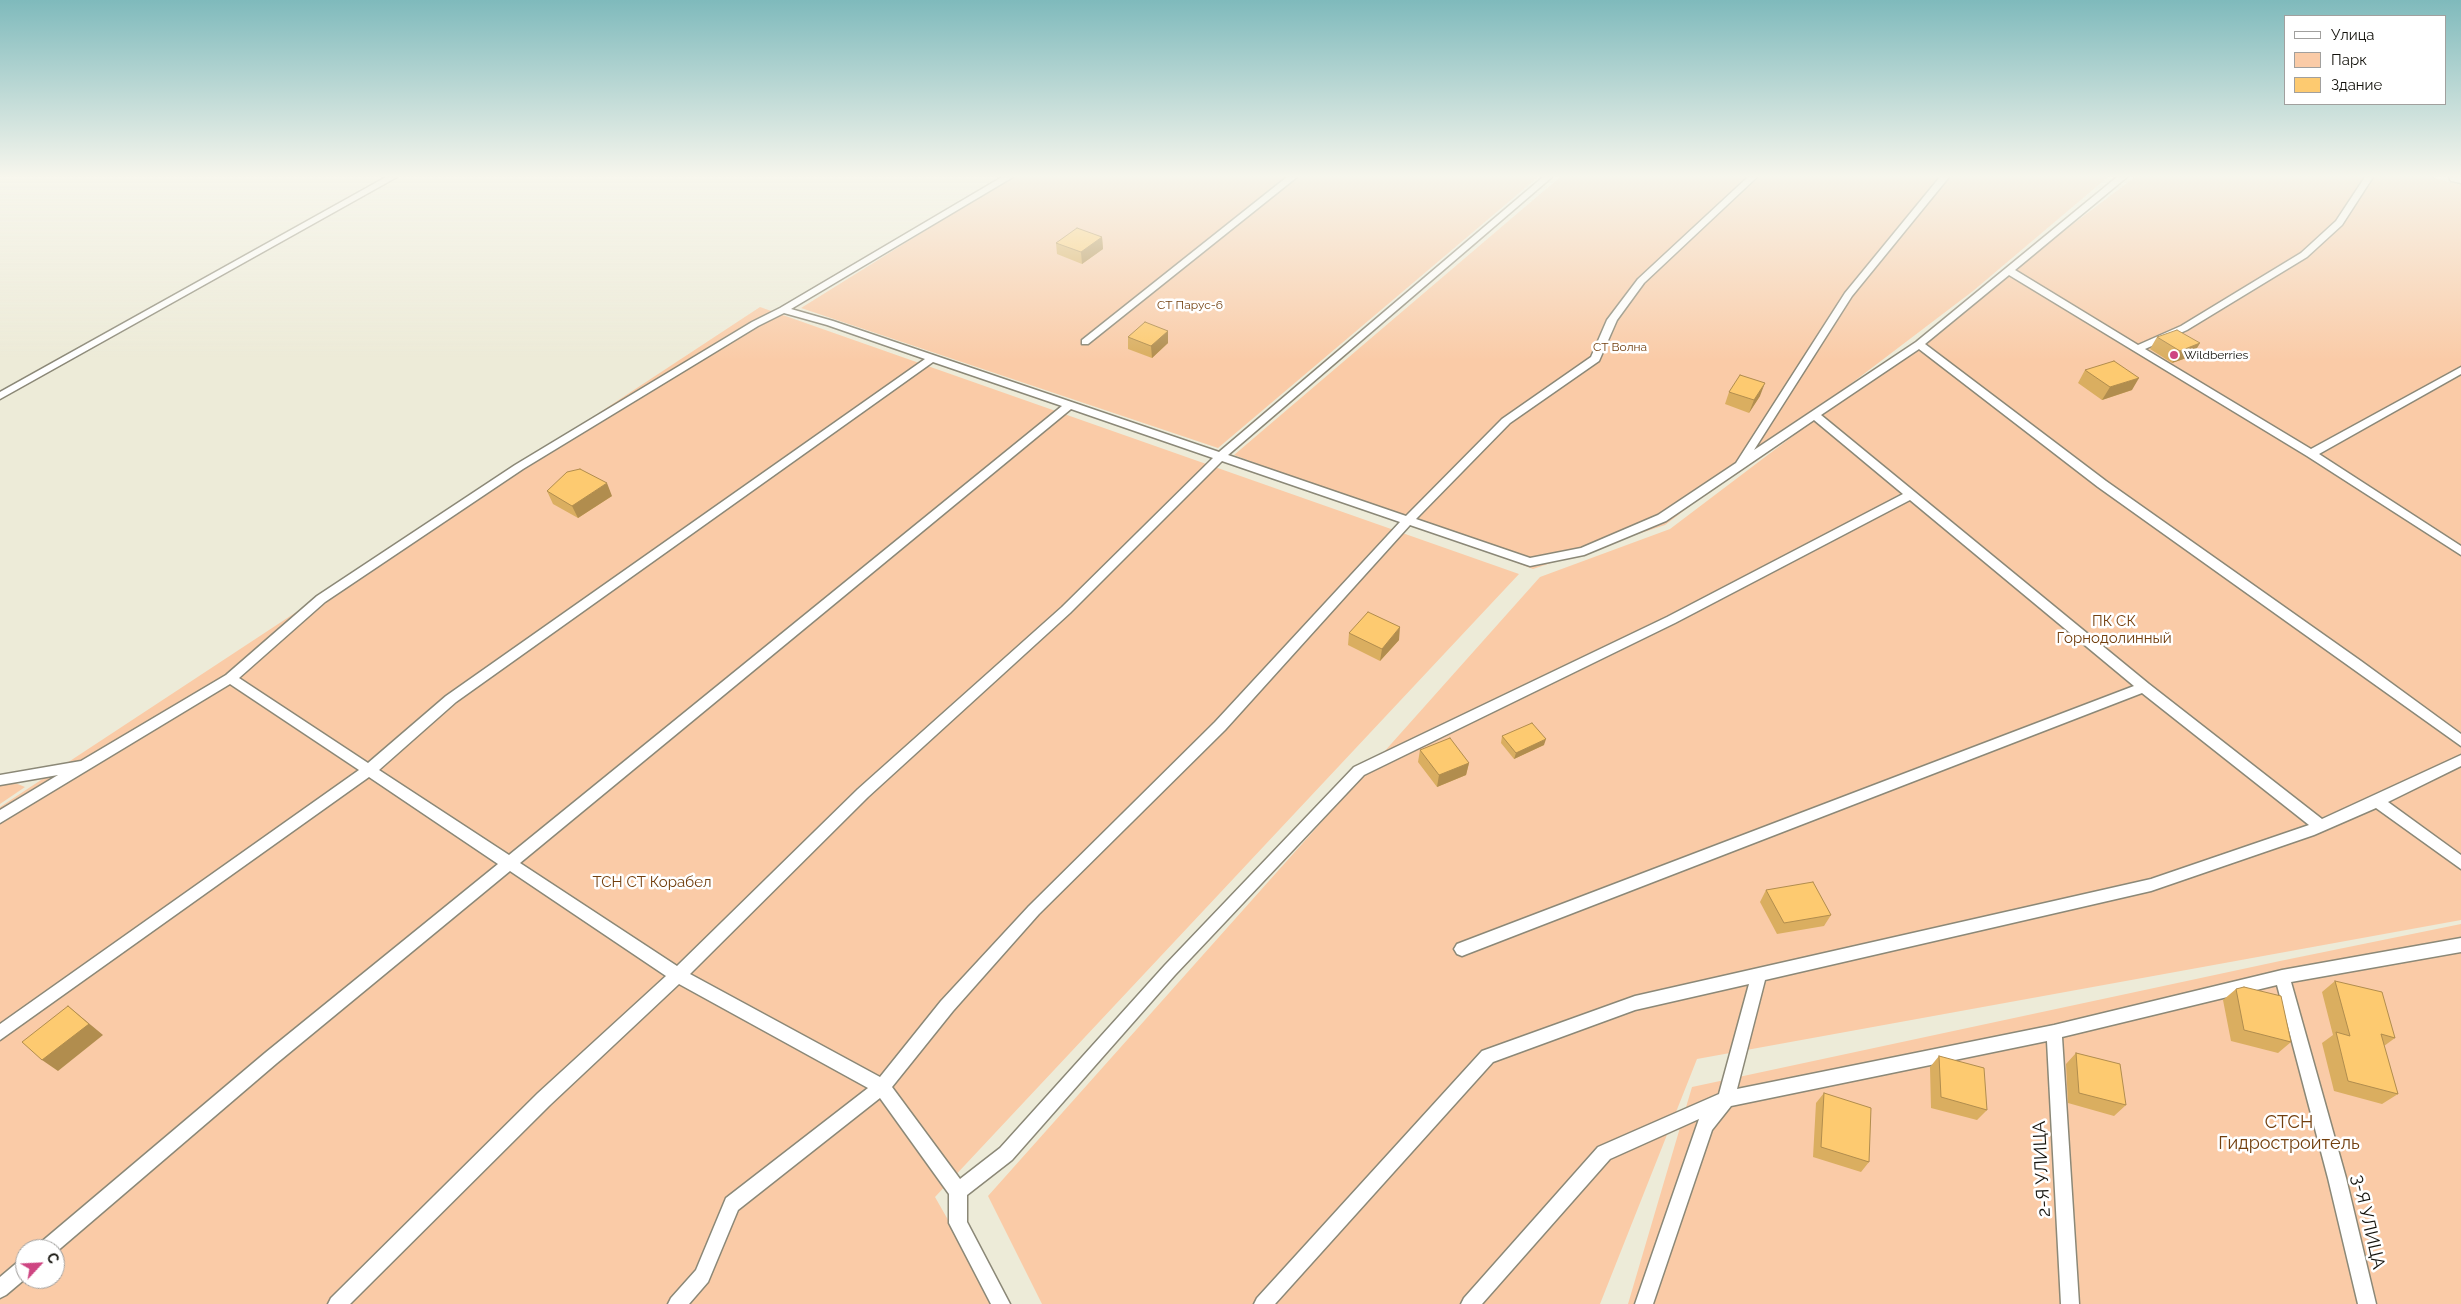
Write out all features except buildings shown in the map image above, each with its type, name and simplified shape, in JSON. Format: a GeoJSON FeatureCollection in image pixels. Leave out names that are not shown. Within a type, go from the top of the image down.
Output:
{"type":"FeatureCollection","features":[{"type":"Feature","properties":{"kind":"lane"},"geometry":{"type":"LineString","coordinates":[[0,396],[284,238]]}},
{"type":"Feature","properties":{"kind":"lane"},"geometry":{"type":"LineString","coordinates":[[0,817],[230,678],[321,599],[519,466],[754,324],[783,310],[906,238]]}},
{"type":"Feature","properties":{"kind":"lane"},"geometry":{"type":"LineString","coordinates":[[1085,342],[1216,238]]}},
{"type":"Feature","properties":{"kind":"lane"},"geometry":{"type":"LineString","coordinates":[[338,1304],[544,1098],[678,975],[863,794],[1066,610],[1221,456],[1477,238]]}},
{"type":"Feature","properties":{"kind":"lane"},"geometry":{"type":"LineString","coordinates":[[677,1304],[702,1276],[732,1204],[882,1087],[947,1006],[1034,910],[1220,726],[1408,520],[1506,421],[1595,359],[1612,320],[1641,281],[1687,238]]}},
{"type":"Feature","properties":{"kind":"lane"},"geometry":{"type":"LineString","coordinates":[[1738,468],[1848,295],[1895,238]]}},
{"type":"Feature","properties":{"kind":"lane"},"geometry":{"type":"LineString","coordinates":[[783,310],[830,323],[1530,562],[1584,551],[1662,518],[1816,416],[1919,344],[2048,238]]}},
{"type":"Feature","properties":{"kind":"lane"},"geometry":{"type":"LineString","coordinates":[[2136,349],[2184,328],[2304,255],[2323,238]]}},
{"type":"Feature","properties":{"kind":"lane"},"geometry":{"type":"LineString","coordinates":[[2009,270],[2311,454],[2461,551]]}},
{"type":"Feature","properties":{"kind":"lane"},"geometry":{"type":"LineString","coordinates":[[1919,344],[2102,484],[2357,664],[2461,741]]}},
{"type":"Feature","properties":{"kind":"lane"},"geometry":{"type":"LineString","coordinates":[[0,1032],[369,770],[451,699],[932,358]]}},
{"type":"Feature","properties":{"kind":"lane"},"geometry":{"type":"LineString","coordinates":[[2311,454],[2461,370]]}},
{"type":"Feature","properties":{"kind":"lane"},"geometry":{"type":"LineString","coordinates":[[58,1239],[271,1058],[508,862],[681,725],[1070,405]]}},
{"type":"Feature","properties":{"kind":"lane"},"geometry":{"type":"LineString","coordinates":[[1816,416],[2144,687],[2320,825]]}},
{"type":"Feature","properties":{"kind":"lane"},"geometry":{"type":"LineString","coordinates":[[958,1191],[1006,1154],[1170,970],[1359,771],[1671,620],[1911,495]]}},
{"type":"Feature","properties":{"kind":"lane"},"geometry":{"type":"LineString","coordinates":[[230,678],[678,975],[882,1087],[958,1191],[958,1223],[1001,1304]]}},
{"type":"Feature","properties":{"kind":"lane"},"geometry":{"type":"LineString","coordinates":[[1462,948],[2144,687]]}},
{"type":"Feature","properties":{"kind":"lane"},"geometry":{"type":"LineString","coordinates":[[1263,1304],[1488,1056],[1635,1003],[2151,884],[2320,825],[2377,801],[2461,760]]}},
{"type":"Feature","properties":{"kind":"lane"},"geometry":{"type":"LineString","coordinates":[[0,780],[86,764]]}},
{"type":"Feature","properties":{"kind":"lane"},"geometry":{"type":"LineString","coordinates":[[2377,801],[2461,862]]}},
{"type":"Feature","properties":{"kind":"lane"},"geometry":{"type":"LineString","coordinates":[[1470,1304],[1604,1153],[1726,1099],[2054,1032],[2282,977],[2461,944]]}},
{"type":"Feature","properties":{"kind":"lane"},"geometry":{"type":"LineString","coordinates":[[1644,1304],[1705,1125],[1726,1099],[1759,975]]}},
{"type":"Feature","properties":{"kind":"lane","name":"3-Я УЛИЦА"},"geometry":{"type":"LineString","coordinates":[[2282,977],[2337,1178],[2367,1304]]}},
{"type":"Feature","properties":{"kind":"lane","name":"2-Я УЛИЦА"},"geometry":{"type":"LineString","coordinates":[[2054,1032],[2070,1304]]}},
{"type":"Feature","properties":{"kind":"lane"},"geometry":{"type":"LineString","coordinates":[[0,1288],[15,1275]]}},
{"type":"Feature","properties":{"kind":"green space","name":"СТ Парус-6"},"geometry":{"type":"Polygon","coordinates":[[[913,238],[1466,238],[1218,448],[801,308],[913,238]]]}},
{"type":"Feature","properties":{"kind":"green space","name":"СТ Волна"},"geometry":{"type":"Polygon","coordinates":[[[1489,238],[2036,238],[1973,291],[1665,525],[1533,569],[1234,455],[1489,238]]]}},
{"type":"Feature","properties":{"kind":"green space","name":"ПК СК Горнодолинный"},"geometry":{"type":"Polygon","coordinates":[[[2055,238],[2461,238],[2461,920],[1697,1059],[1600,1304],[1042,1304],[988,1196],[1540,577],[1670,529],[2055,238]]]}},
{"type":"Feature","properties":{"kind":"green space","name":"ТСН СТ Корабел"},"geometry":{"type":"Polygon","coordinates":[[[760,307],[1519,574],[935,1197],[996,1304],[0,1304],[0,807],[760,307]]]}},
{"type":"Feature","properties":{"kind":"green space"},"geometry":{"type":"Polygon","coordinates":[[[0,777],[25,787],[0,804],[0,777]]]}},
{"type":"Feature","properties":{"kind":"green space","name":"СТСН Гидростроитель"},"geometry":{"type":"Polygon","coordinates":[[[2461,924],[2461,1304],[1628,1304],[1692,1087],[2461,924]]]}},
{"type":"Feature","properties":{"kind":"place","name":"Wildberries"},"geometry":{"type":"Point","coordinates":[2174,355]}}]}
